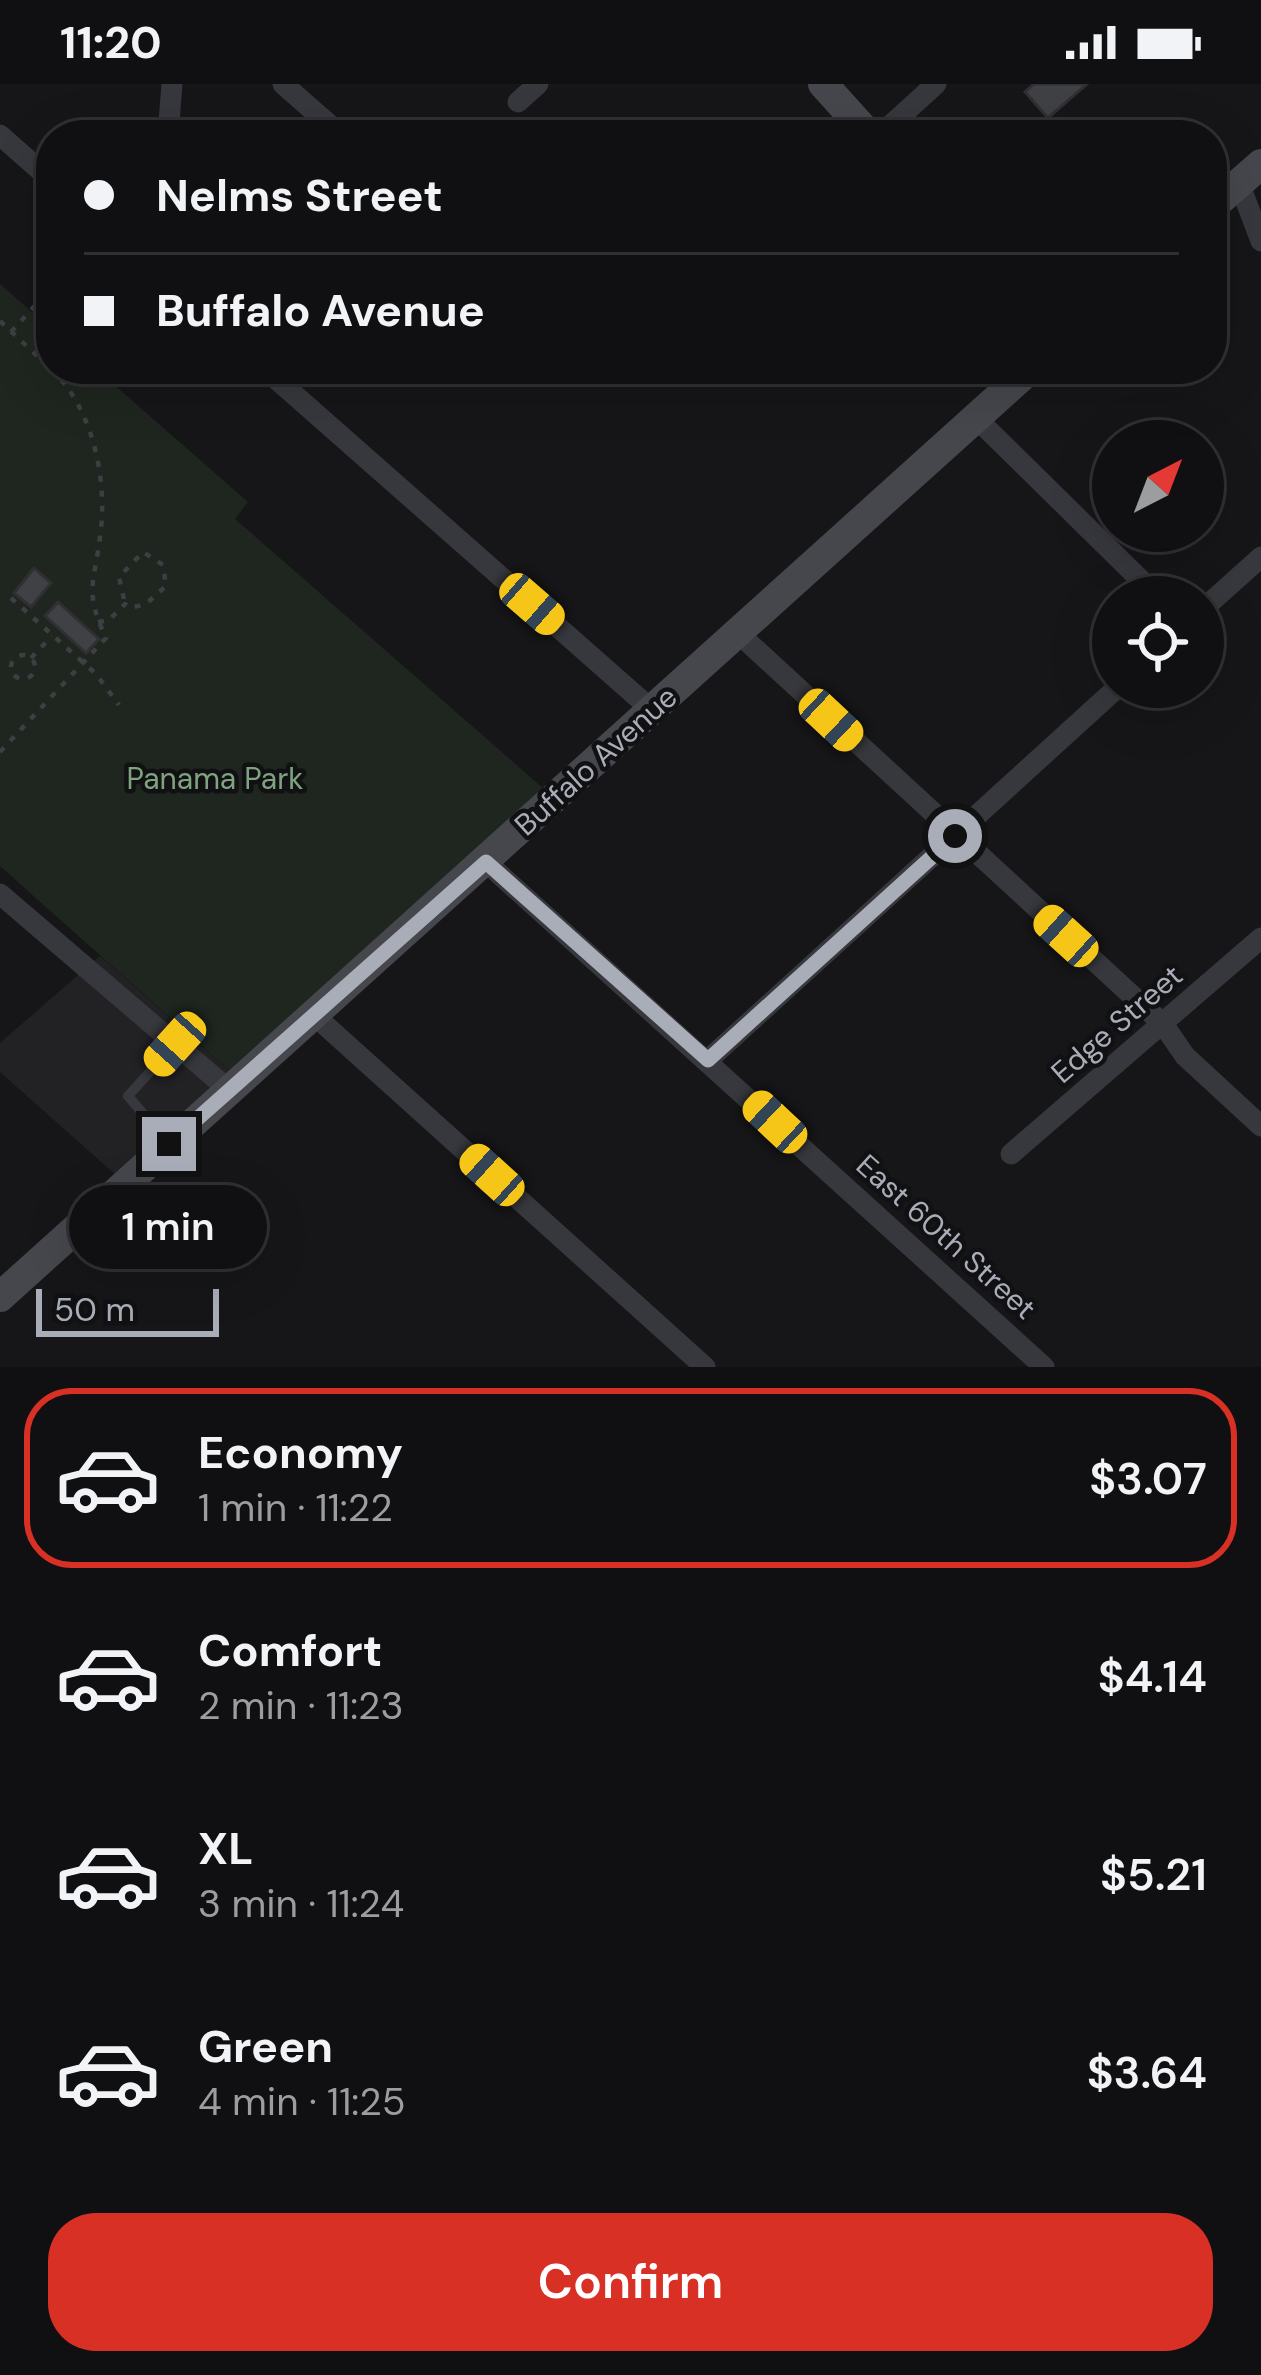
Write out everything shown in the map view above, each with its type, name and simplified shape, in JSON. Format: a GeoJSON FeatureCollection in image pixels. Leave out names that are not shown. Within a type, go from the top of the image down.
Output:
{"type":"FeatureCollection","features":[{"type":"Feature","properties":{"kind":"street"},"geometry":{"type":"LineString","coordinates":[[170,120],[172,84]]}},
{"type":"Feature","properties":{"kind":"street"},"geometry":{"type":"LineString","coordinates":[[283,84],[324,120]]}},
{"type":"Feature","properties":{"kind":"street"},"geometry":{"type":"LineString","coordinates":[[518,102],[538,84]]}},
{"type":"Feature","properties":{"kind":"street"},"geometry":{"type":"LineString","coordinates":[[823,84],[855,120]]}},
{"type":"Feature","properties":{"kind":"street"},"geometry":{"type":"LineString","coordinates":[[896,120],[936,84]]}},
{"type":"Feature","properties":{"kind":"street"},"geometry":{"type":"LineString","coordinates":[[0,135],[36,167]]}},
{"type":"Feature","properties":{"kind":"street"},"geometry":{"type":"LineString","coordinates":[[1227,194],[1250,174]]}},
{"type":"Feature","properties":{"kind":"street"},"geometry":{"type":"LineString","coordinates":[[1250,174],[1261,241]]}},
{"type":"Feature","properties":{"kind":"street"},"geometry":{"type":"LineString","coordinates":[[282,384],[652,710]]}},
{"type":"Feature","properties":{"kind":"street","name":"Buffalo Avenue"},"geometry":{"type":"LineString","coordinates":[[2,1292],[315,1016],[1013,384]]}},
{"type":"Feature","properties":{"kind":"street"},"geometry":{"type":"LineString","coordinates":[[976,418],[1137,576]]}},
{"type":"Feature","properties":{"kind":"street"},"geometry":{"type":"LineString","coordinates":[[1224,590],[1261,557]]}},
{"type":"Feature","properties":{"kind":"street"},"geometry":{"type":"LineString","coordinates":[[738,633],[1163,1024],[1185,1056],[1261,1126]]}},
{"type":"Feature","properties":{"kind":"street"},"geometry":{"type":"LineString","coordinates":[[708,1060],[1095,708]]}},
{"type":"Feature","properties":{"kind":"street","name":"East 60th Street"},"geometry":{"type":"LineString","coordinates":[[486,862],[1044,1367]]}},
{"type":"Feature","properties":{"kind":"street"},"geometry":{"type":"LineString","coordinates":[[0,894],[229,1090]]}},
{"type":"Feature","properties":{"kind":"street","name":"Edge Street"},"geometry":{"type":"LineString","coordinates":[[1011,1154],[1261,938]]}},
{"type":"Feature","properties":{"kind":"street"},"geometry":{"type":"LineString","coordinates":[[315,1016],[705,1367]]}},
{"type":"Feature","properties":{"kind":"lane"},"geometry":{"type":"LineString","coordinates":[[169,1144],[128,1096],[175,1044]]}},
{"type":"Feature","properties":{"kind":"path"},"geometry":{"type":"LineString","coordinates":[[11,332],[36,304]]}},
{"type":"Feature","properties":{"kind":"path"},"geometry":{"type":"LineString","coordinates":[[0,321],[36,355]]}},
{"type":"Feature","properties":{"kind":"path"},"geometry":{"type":"LineString","coordinates":[[0,752],[106,638],[90,596],[100,537],[101,475],[73,395],[64,384]]}},
{"type":"Feature","properties":{"kind":"path"},"geometry":{"type":"LineString","coordinates":[[143,552],[164,566],[166,586],[146,604],[130,608],[124,604],[119,577],[143,552]]}},
{"type":"Feature","properties":{"kind":"path"},"geometry":{"type":"LineString","coordinates":[[11,598],[85,664],[119,705]]}},
{"type":"Feature","properties":{"kind":"path"},"geometry":{"type":"LineString","coordinates":[[98,622],[109,620],[124,604]]}},
{"type":"Feature","properties":{"kind":"path"},"geometry":{"type":"LineString","coordinates":[[31,658],[52,635]]}},
{"type":"Feature","properties":{"kind":"path"},"geometry":{"type":"LineString","coordinates":[[16,657],[31,658],[32,676],[25,680],[14,675],[11,664],[16,657]]}},
{"type":"Feature","properties":{"kind":"shaded area"},"geometry":{"type":"Polygon","coordinates":[[[100,956],[232,1073],[117,1176],[0,1072],[0,1043],[100,956]]]}},
{"type":"Feature","properties":{"kind":"green space","name":"Panama Park"},"geometry":{"type":"Polygon","coordinates":[[[0,284],[36,316],[36,384],[113,384],[248,502],[235,519],[544,789],[232,1073],[0,866],[0,284]]]}},
{"type":"Feature","properties":{"kind":"building"},"geometry":{"type":"Polygon","coordinates":[[[1034,84],[1087,84],[1048,118],[1025,92],[1034,84]]]}},
{"type":"Feature","properties":{"kind":"building"},"geometry":{"type":"Polygon","coordinates":[[[34,568],[51,583],[31,607],[14,593],[34,568]]]}},
{"type":"Feature","properties":{"kind":"building"},"geometry":{"type":"Polygon","coordinates":[[[58,602],[99,639],[86,653],[45,616],[58,602]]]}},
{"type":"Feature","properties":{"kind":"route"},"geometry":{"type":"LineString","coordinates":[[169,1144],[486,862],[708,1060],[955,836]]}}]}
